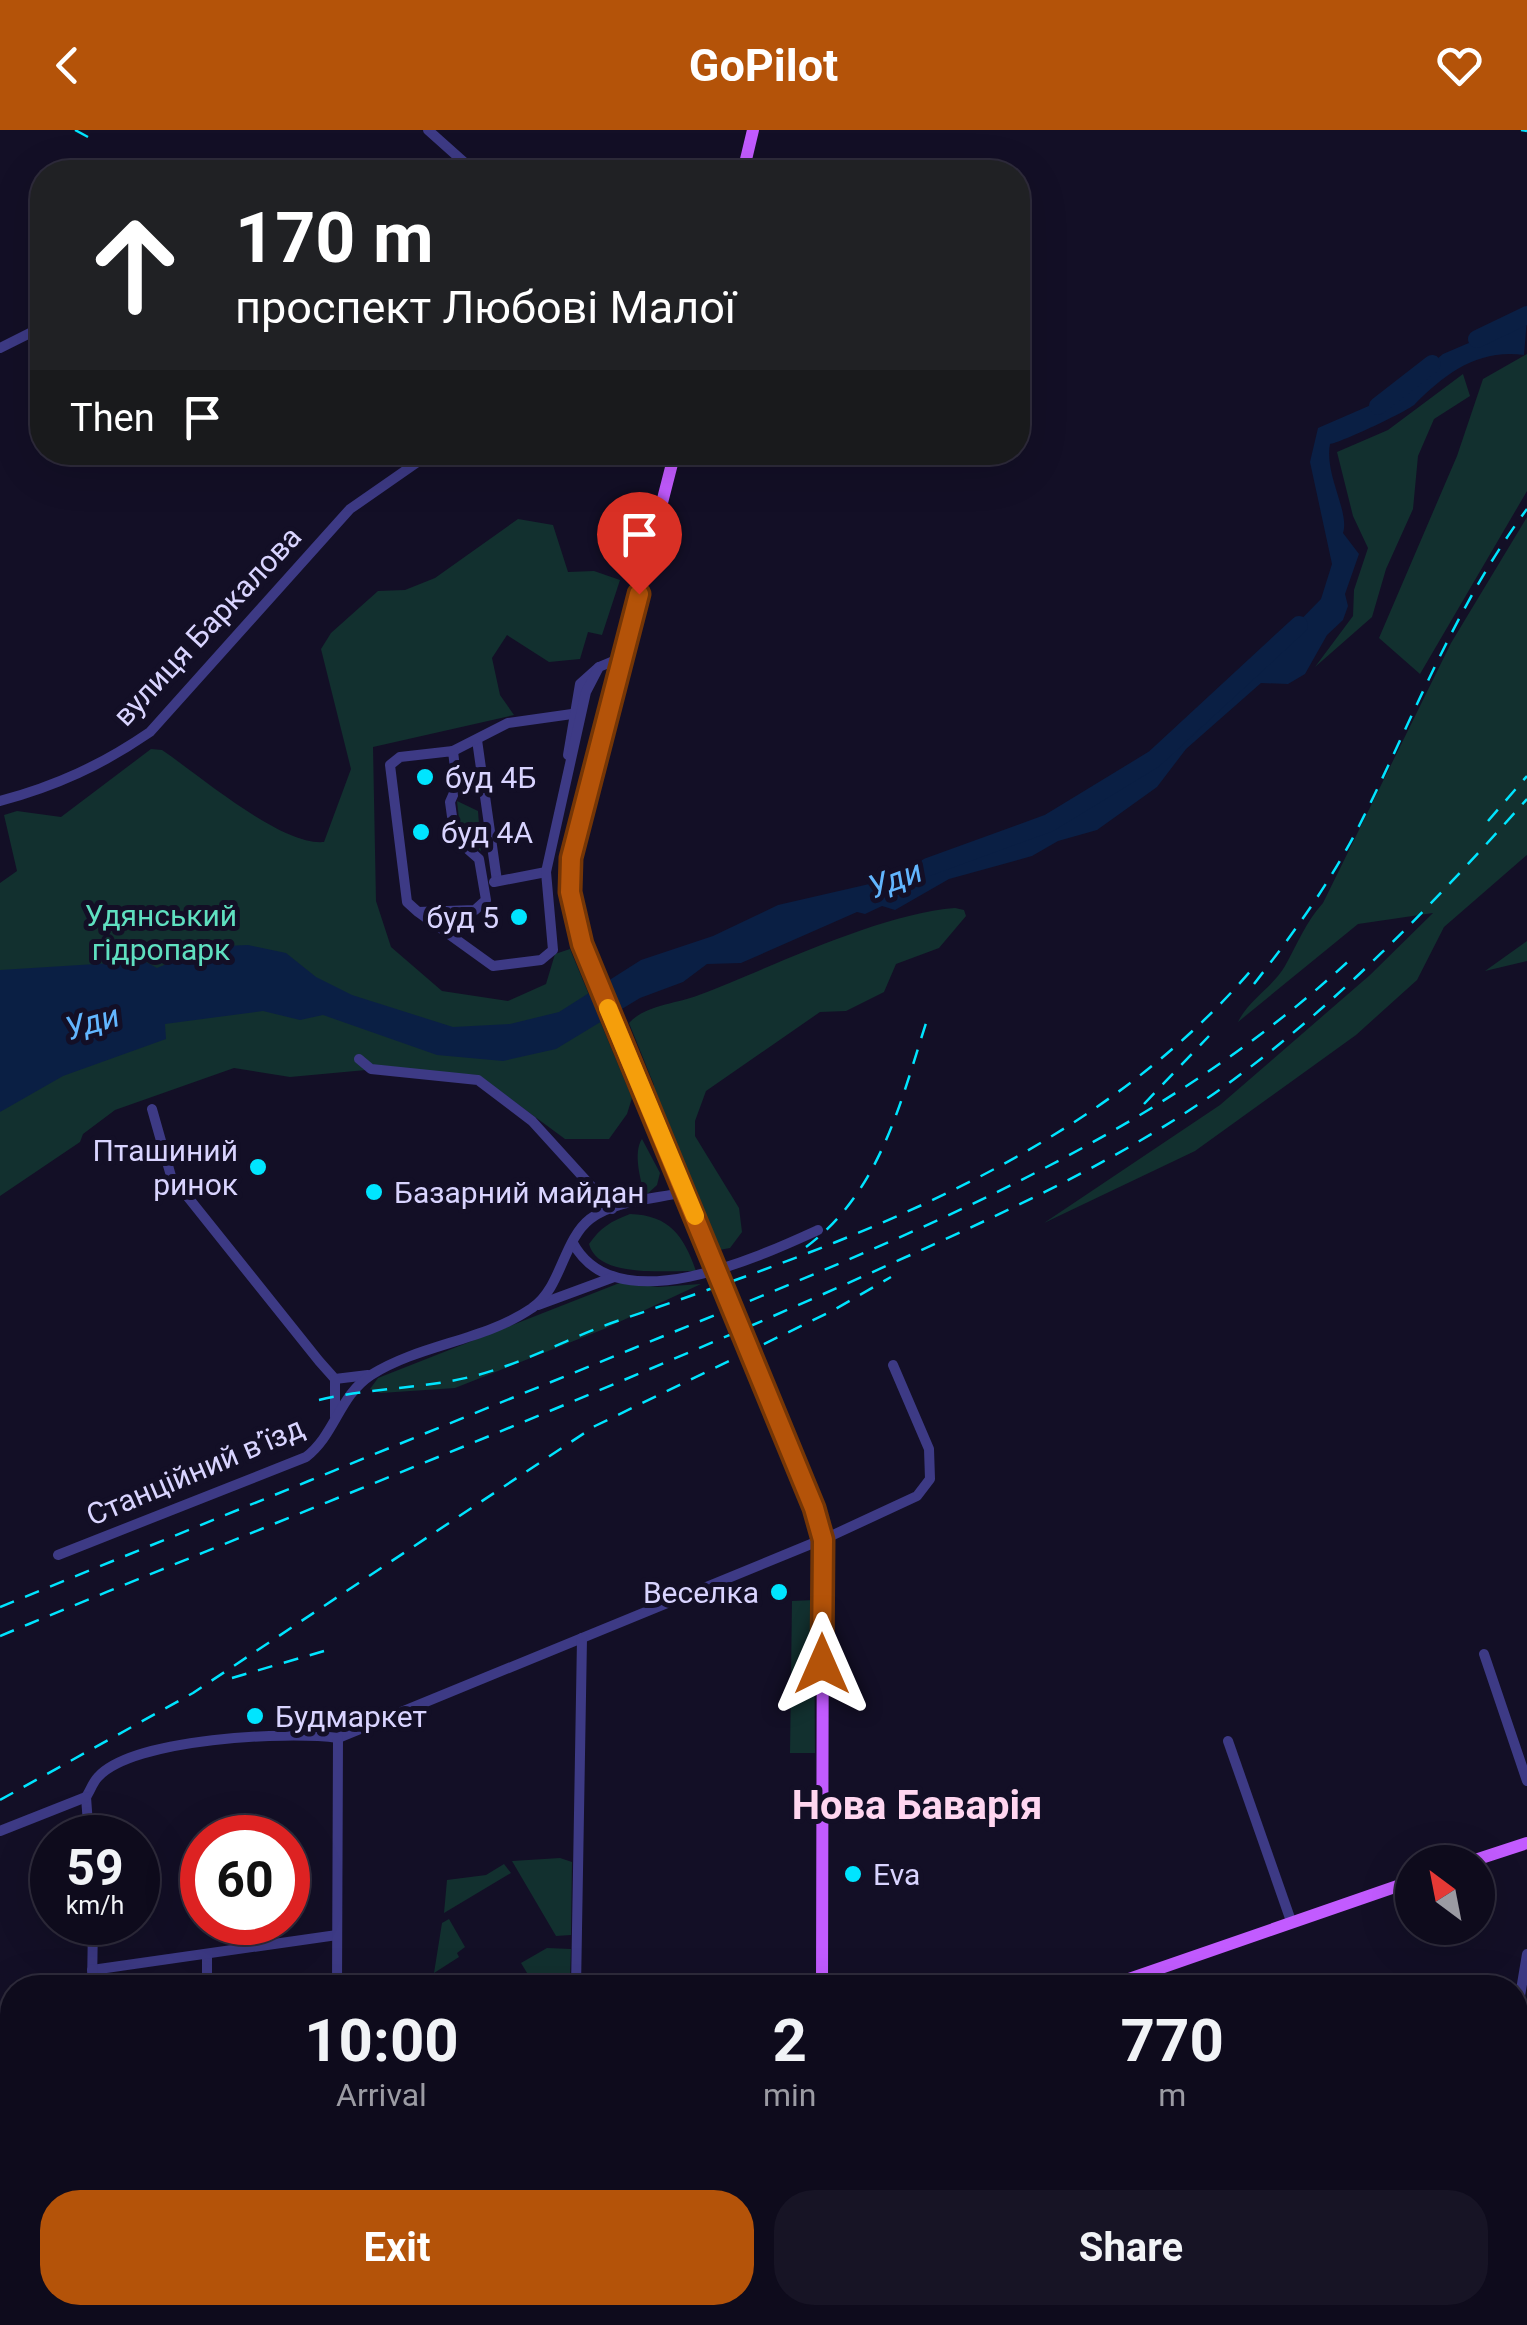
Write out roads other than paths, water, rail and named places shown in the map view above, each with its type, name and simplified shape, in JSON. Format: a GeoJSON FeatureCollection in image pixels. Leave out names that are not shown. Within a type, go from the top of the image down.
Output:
{"type":"FeatureCollection","features":[{"type":"Feature","properties":{"kind":"main road"},"geometry":{"type":"LineString","coordinates":[[746,160],[752,130]]}},
{"type":"Feature","properties":{"kind":"main road"},"geometry":{"type":"LineString","coordinates":[[672,465],[571,858],[570,892],[582,944],[780,1420],[823,1540],[822,1975]]}},
{"type":"Feature","properties":{"kind":"main road"},"geometry":{"type":"LineString","coordinates":[[1495,1853],[1527,1843]]}},
{"type":"Feature","properties":{"kind":"main road"},"geometry":{"type":"LineString","coordinates":[[1140,1975],[1395,1887]]}},
{"type":"Feature","properties":{"kind":"street"},"geometry":{"type":"LineString","coordinates":[[428,130],[462,160]]}},
{"type":"Feature","properties":{"kind":"street"},"geometry":{"type":"LineString","coordinates":[[0,348],[30,334]]}},
{"type":"Feature","properties":{"kind":"street","name":"вулиця Баркалова"},"geometry":{"type":"LineString","coordinates":[[0,802],[53,787],[111,759],[150,732],[350,509],[413,465]]}},
{"type":"Feature","properties":{"kind":"street"},"geometry":{"type":"LineString","coordinates":[[568,772],[572,714],[580,684],[600,667],[623,658]]}},
{"type":"Feature","properties":{"kind":"street"},"geometry":{"type":"LineString","coordinates":[[572,714],[508,723],[453,750],[400,756],[390,765],[407,902],[493,966],[541,960],[552,950],[546,872],[586,692],[600,667]]}},
{"type":"Feature","properties":{"kind":"street"},"geometry":{"type":"LineString","coordinates":[[476,740],[498,881]]}},
{"type":"Feature","properties":{"kind":"street"},"geometry":{"type":"LineString","coordinates":[[418,912],[475,910],[486,900],[479,860],[456,838],[450,802],[457,786],[453,750]]}},
{"type":"Feature","properties":{"kind":"street"},"geometry":{"type":"LineString","coordinates":[[483,884],[546,872]]}},
{"type":"Feature","properties":{"kind":"street"},"geometry":{"type":"LineString","coordinates":[[359,1059],[371,1068],[478,1080],[532,1120],[612,1209]]}},
{"type":"Feature","properties":{"kind":"street"},"geometry":{"type":"LineString","coordinates":[[152,1109],[171,1176],[336,1379],[335,1418]]}},
{"type":"Feature","properties":{"kind":"street"},"geometry":{"type":"LineString","coordinates":[[537,1306],[590,1219],[612,1209],[685,1192]]}},
{"type":"Feature","properties":{"kind":"street"},"geometry":{"type":"LineString","coordinates":[[336,1379],[372,1375],[614,1277],[694,1277],[818,1230]]}},
{"type":"Feature","properties":{"kind":"street"},"geometry":{"type":"LineString","coordinates":[[573,1244],[592,1268],[614,1277]]}},
{"type":"Feature","properties":{"kind":"street"},"geometry":{"type":"LineString","coordinates":[[87,1815],[86,1797],[100,1774],[149,1753],[279,1734],[338,1738],[823,1540],[917,1496],[930,1479],[929,1449],[893,1365]]}},
{"type":"Feature","properties":{"kind":"street","name":"Станційний в’їзд"},"geometry":{"type":"LineString","coordinates":[[58,1555],[306,1457],[327,1441],[350,1394],[372,1375]]}},
{"type":"Feature","properties":{"kind":"street"},"geometry":{"type":"LineString","coordinates":[[576,1975],[582,1638]]}},
{"type":"Feature","properties":{"kind":"street"},"geometry":{"type":"LineString","coordinates":[[1484,1654],[1527,1780]]}},
{"type":"Feature","properties":{"kind":"street"},"geometry":{"type":"LineString","coordinates":[[336,1975],[338,1738]]}},
{"type":"Feature","properties":{"kind":"street"},"geometry":{"type":"LineString","coordinates":[[1228,1740],[1291,1922]]}},
{"type":"Feature","properties":{"kind":"street"},"geometry":{"type":"LineString","coordinates":[[0,1831],[86,1797]]}},
{"type":"Feature","properties":{"kind":"street"},"geometry":{"type":"LineString","coordinates":[[92,1970],[337,1935]]}},
{"type":"Feature","properties":{"kind":"street"},"geometry":{"type":"LineString","coordinates":[[92,1975],[93,1945]]}},
{"type":"Feature","properties":{"kind":"street"},"geometry":{"type":"LineString","coordinates":[[207,1954],[207,1975]]}},
{"type":"Feature","properties":{"kind":"water"},"geometry":{"type":"Polygon","coordinates":[[[1527,318],[1524,355],[1477,360],[1451,373],[1410,407],[1330,444],[1330,468],[1343,514],[1343,533],[1359,554],[1345,594],[1348,606],[1343,620],[1327,635],[1305,674],[1288,684],[1261,683],[1186,749],[1157,787],[1097,830],[1058,841],[1032,856],[949,879],[895,910],[882,906],[865,914],[857,912],[741,963],[707,964],[683,982],[640,998],[556,1049],[503,1061],[437,1055],[323,1015],[300,1020],[263,1011],[165,1024],[166,1039],[63,1076],[0,1112],[0,970],[144,961],[157,968],[183,957],[193,961],[225,946],[248,945],[286,953],[316,977],[352,995],[453,1027],[510,1024],[559,1012],[641,960],[713,936],[778,905],[878,882],[1017,835],[1137,773],[1187,736],[1321,599],[1332,564],[1310,462],[1318,428],[1394,395],[1443,354],[1527,318]]]}},
{"type":"Feature","properties":{"kind":"waterway","name":"Уди"},"geometry":{"type":"LineString","coordinates":[[1477,339],[1527,315]]}},
{"type":"Feature","properties":{"kind":"waterway","name":"Уди"},"geometry":{"type":"LineString","coordinates":[[1378,406],[1432,364]]}},
{"type":"Feature","properties":{"kind":"waterway","name":"Уди"},"geometry":{"type":"LineString","coordinates":[[928,867],[1049,823],[1154,759],[1299,625]]}},
{"type":"Feature","properties":{"kind":"railway"},"geometry":{"type":"LineString","coordinates":[[75,130],[88,137]]}},
{"type":"Feature","properties":{"kind":"railway"},"geometry":{"type":"LineString","coordinates":[[1521,130],[1527,131]]}},
{"type":"Feature","properties":{"kind":"railway"},"geometry":{"type":"LineString","coordinates":[[1254,984],[1310,908],[1348,847],[1456,624],[1527,509]]}},
{"type":"Feature","properties":{"kind":"railway"},"geometry":{"type":"LineString","coordinates":[[1488,821],[1527,776]]}},
{"type":"Feature","properties":{"kind":"railway"},"geometry":{"type":"LineString","coordinates":[[0,1636],[759,1322],[960,1233],[1102,1162],[1233,1080],[1312,1016],[1424,911],[1527,799]]}},
{"type":"Feature","properties":{"kind":"railway"},"geometry":{"type":"LineString","coordinates":[[0,1607],[823,1270],[1012,1185],[1191,1083],[1275,1023],[1354,956]]}},
{"type":"Feature","properties":{"kind":"railway"},"geometry":{"type":"LineString","coordinates":[[319,1400],[451,1381],[490,1371],[882,1223],[1045,1140],[1120,1090],[1190,1033],[1254,967]]}},
{"type":"Feature","properties":{"kind":"railway"},"geometry":{"type":"LineString","coordinates":[[806,1247],[831,1225],[870,1173],[896,1114],[927,1020]]}},
{"type":"Feature","properties":{"kind":"railway"},"geometry":{"type":"LineString","coordinates":[[1144,1104],[1209,1036]]}},
{"type":"Feature","properties":{"kind":"railway"},"geometry":{"type":"LineString","coordinates":[[0,1800],[193,1693],[595,1426],[832,1311],[891,1277]]}},
{"type":"Feature","properties":{"kind":"railway"},"geometry":{"type":"LineString","coordinates":[[232,1678],[324,1651]]}},
{"type":"Feature","properties":{"kind":"place","name":"буд 4Б"},"geometry":{"type":"Point","coordinates":[425,777]}},
{"type":"Feature","properties":{"kind":"place","name":"буд 4А"},"geometry":{"type":"Point","coordinates":[421,832]}},
{"type":"Feature","properties":{"kind":"place","name":"буд 5"},"geometry":{"type":"Point","coordinates":[519,917]}},
{"type":"Feature","properties":{"kind":"place","name":"Пташиний ринок"},"geometry":{"type":"Point","coordinates":[258,1167]}},
{"type":"Feature","properties":{"kind":"place","name":"Базарний майдан"},"geometry":{"type":"Point","coordinates":[374,1192]}},
{"type":"Feature","properties":{"kind":"place","name":"Веселка"},"geometry":{"type":"Point","coordinates":[779,1592]}},
{"type":"Feature","properties":{"kind":"place","name":"Будмаркет"},"geometry":{"type":"Point","coordinates":[255,1716]}},
{"type":"Feature","properties":{"kind":"place","name":"Eva"},"geometry":{"type":"Point","coordinates":[853,1874]}},
{"type":"Feature","properties":{"kind":"district","name":"Нова Баварія"},"geometry":{"type":"Point","coordinates":[917,1805]}},
{"type":"Feature","properties":{"kind":"park label","name":"Удянський гідропарк"},"geometry":{"type":"Point","coordinates":[161,932]}}]}
